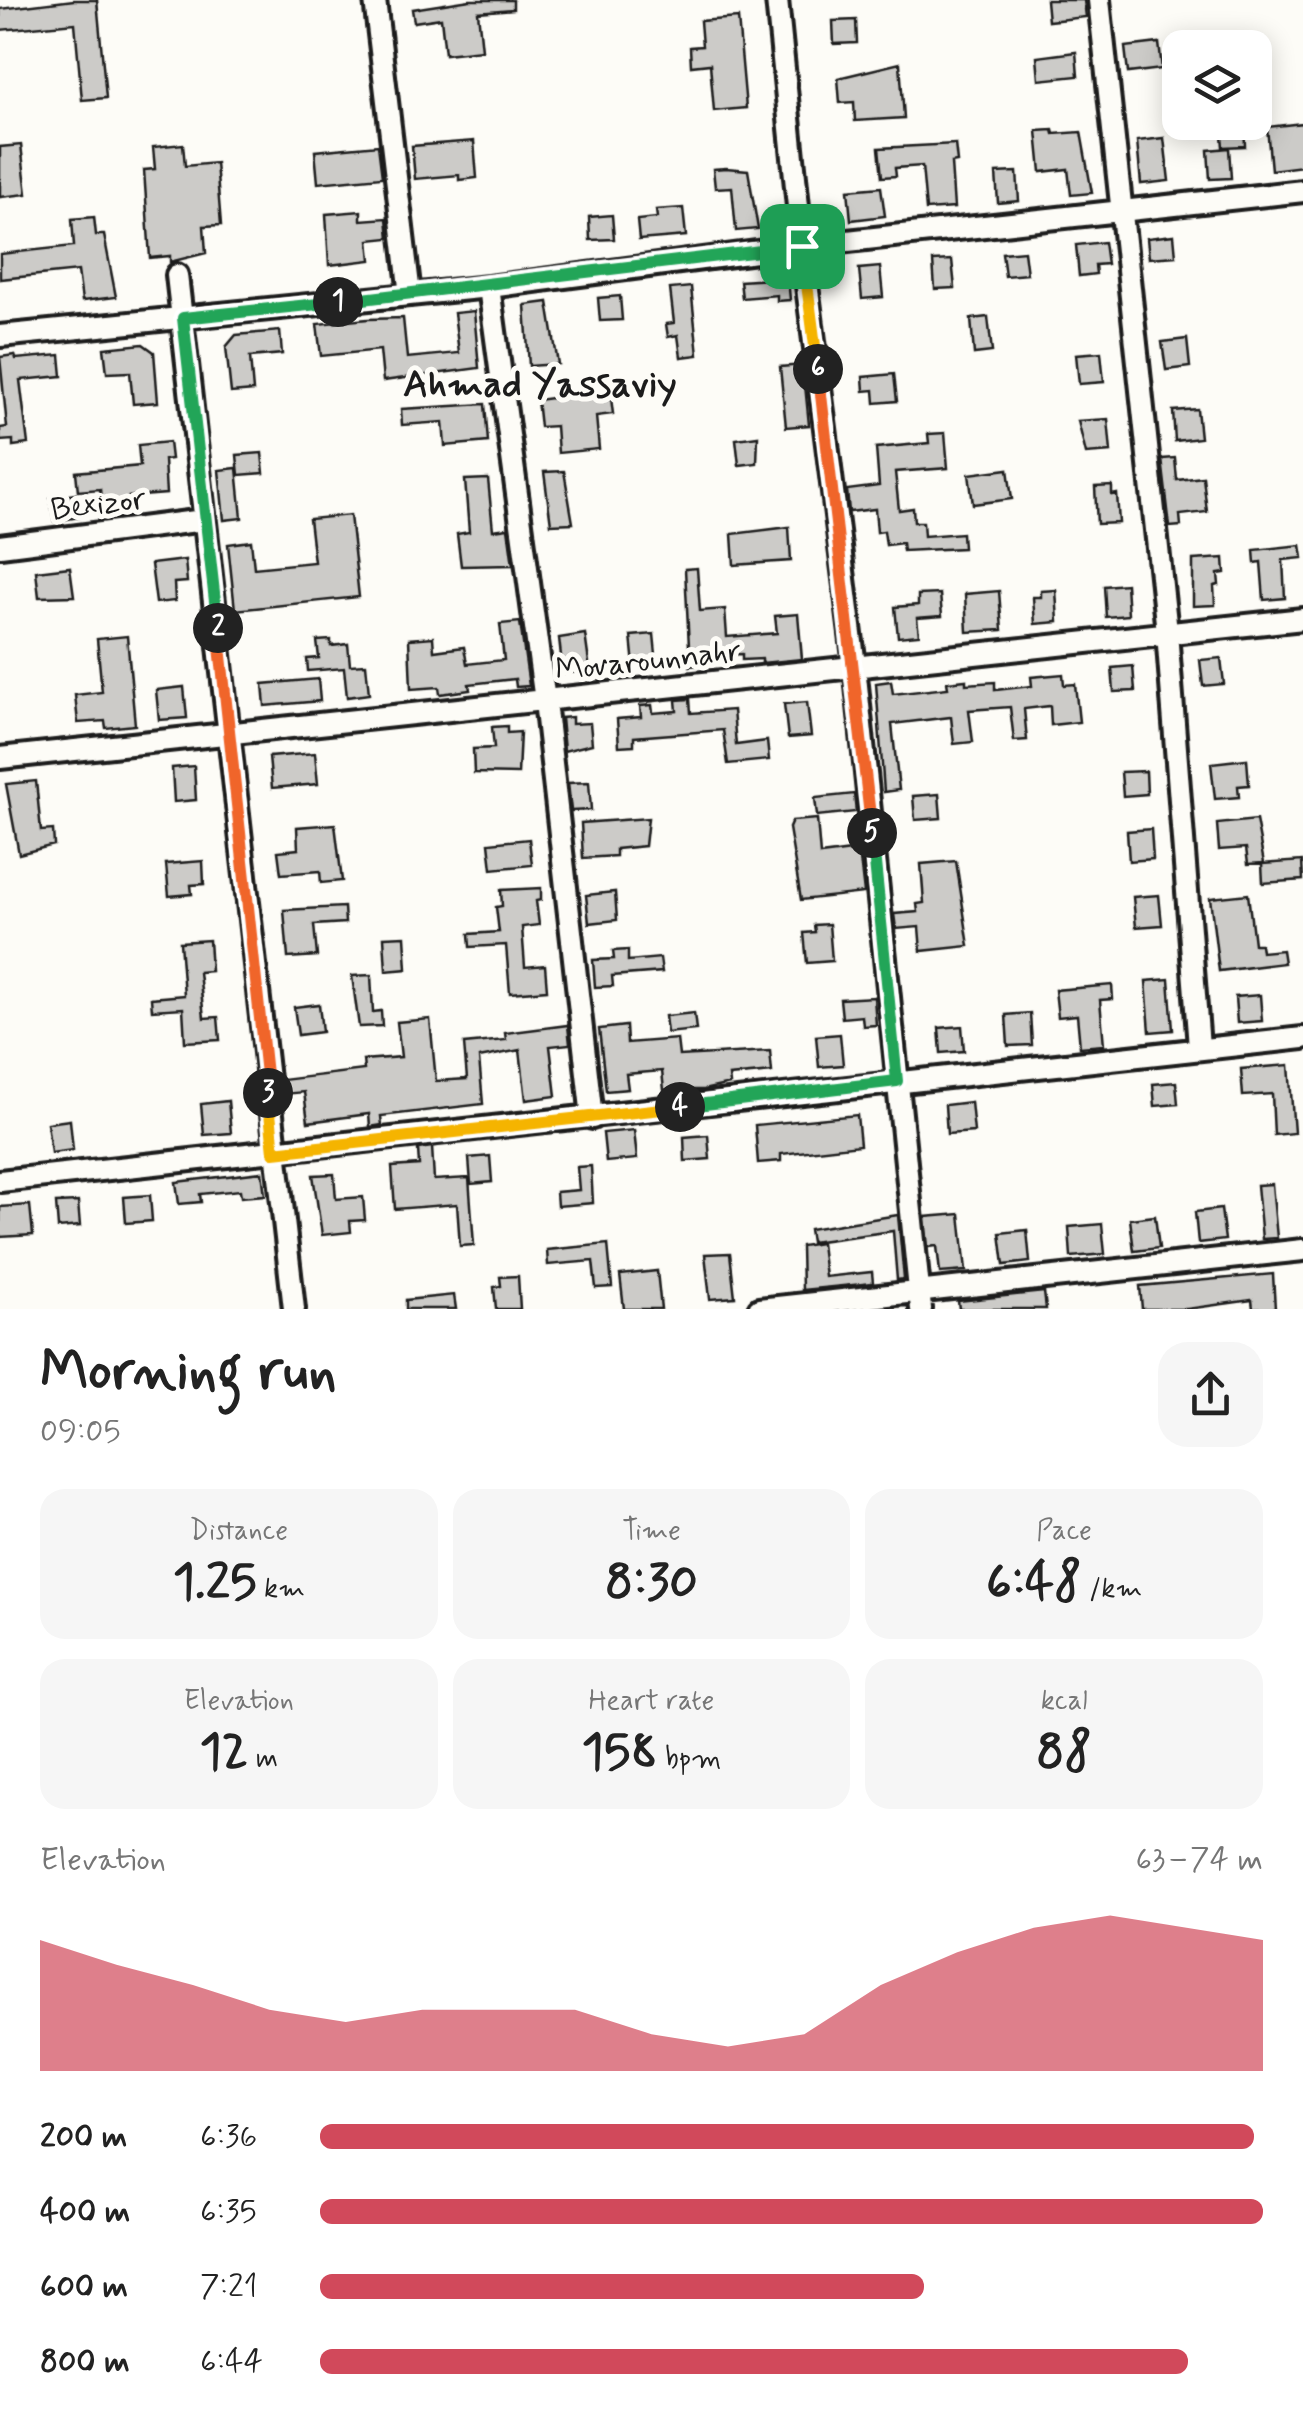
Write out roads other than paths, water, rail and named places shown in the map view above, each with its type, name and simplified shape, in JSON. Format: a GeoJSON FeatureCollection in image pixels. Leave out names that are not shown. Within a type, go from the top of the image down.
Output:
{"type":"FeatureCollection","features":[{"type":"Feature","properties":{"kind":"street"},"geometry":{"type":"LineString","coordinates":[[375,0],[410,294]]}},
{"type":"Feature","properties":{"kind":"street"},"geometry":{"type":"LineString","coordinates":[[777,0],[802,246],[855,666],[920,1301]]}},
{"type":"Feature","properties":{"kind":"street"},"geometry":{"type":"LineString","coordinates":[[1099,0],[1167,632],[1200,1047]]}},
{"type":"Feature","properties":{"kind":"street"},"geometry":{"type":"LineString","coordinates":[[0,336],[489,287],[802,246],[1303,190]]}},
{"type":"Feature","properties":{"kind":"street"},"geometry":{"type":"LineString","coordinates":[[177,276],[294,1309]]}},
{"type":"Feature","properties":{"kind":"street"},"geometry":{"type":"LineString","coordinates":[[489,287],[545,701],[592,1118]]}},
{"type":"Feature","properties":{"kind":"street","name":"Bexizor"},"geometry":{"type":"LineString","coordinates":[[0,546],[204,520]]}},
{"type":"Feature","properties":{"kind":"street","name":"Movarounnahr"},"geometry":{"type":"LineString","coordinates":[[0,758],[1303,619]]}},
{"type":"Feature","properties":{"kind":"street"},"geometry":{"type":"LineString","coordinates":[[0,1181],[1303,1038]]}},
{"type":"Feature","properties":{"kind":"street"},"geometry":{"type":"LineString","coordinates":[[758,1309],[920,1301],[1303,1250]]}},
{"type":"Feature","properties":{"kind":"district","name":"Ahmad Yassaviy"},"geometry":{"type":"Point","coordinates":[540,383]}}]}
